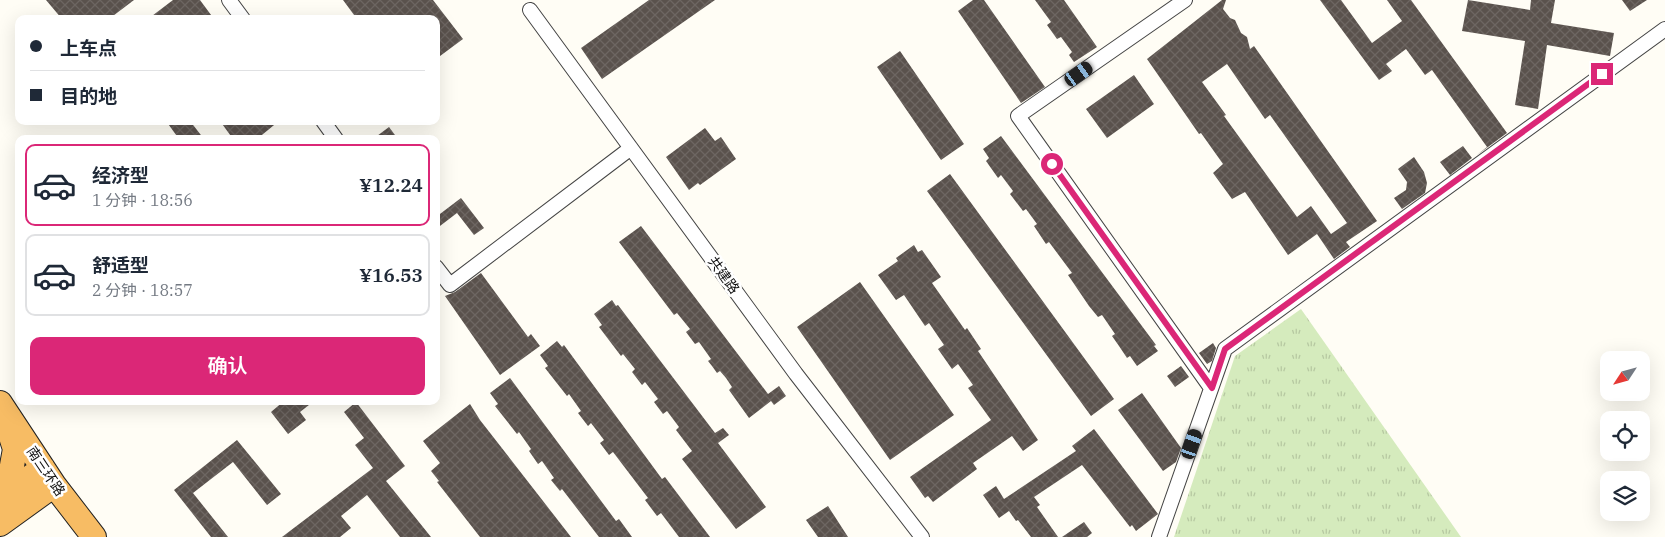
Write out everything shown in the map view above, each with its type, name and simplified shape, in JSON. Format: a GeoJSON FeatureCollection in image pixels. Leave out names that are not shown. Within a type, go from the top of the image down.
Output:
{"type":"FeatureCollection","features":[{"type":"Feature","properties":{"kind":"highway","name":"南三环路"},"geometry":{"type":"LineString","coordinates":[[0,404],[49,476],[94,537]]}},
{"type":"Feature","properties":{"kind":"highway"},"geometry":{"type":"LineString","coordinates":[[0,404],[15,449],[11,471],[0,482]]}},
{"type":"Feature","properties":{"kind":"highway"},"geometry":{"type":"LineString","coordinates":[[0,499],[49,476]]}},
{"type":"Feature","properties":{"kind":"highway"},"geometry":{"type":"LineString","coordinates":[[0,524],[49,476]]}},
{"type":"Feature","properties":{"kind":"street"},"geometry":{"type":"LineString","coordinates":[[229,0],[240,15]]}},
{"type":"Feature","properties":{"kind":"street"},"geometry":{"type":"LineString","coordinates":[[1185,0],[1018,116],[1212,388]]}},
{"type":"Feature","properties":{"kind":"street","name":"共建路"},"geometry":{"type":"LineString","coordinates":[[530,10],[796,374],[922,537]]}},
{"type":"Feature","properties":{"kind":"street"},"geometry":{"type":"LineString","coordinates":[[1159,537],[1225,349],[1665,29]]}},
{"type":"Feature","properties":{"kind":"street"},"geometry":{"type":"LineString","coordinates":[[440,272],[450,285],[631,148]]}},
{"type":"Feature","properties":{"kind":"green space"},"geometry":{"type":"Polygon","coordinates":[[[1301,309],[1461,537],[1174,537],[1235,356],[1301,309]]]}},
{"type":"Feature","properties":{"kind":"building"},"geometry":{"type":"Polygon","coordinates":[[[46,0],[134,0],[114,15],[59,15],[46,0]]]}},
{"type":"Feature","properties":{"kind":"building"},"geometry":{"type":"Polygon","coordinates":[[[173,0],[200,0],[211,15],[153,15],[173,0]]]}},
{"type":"Feature","properties":{"kind":"building"},"geometry":{"type":"Polygon","coordinates":[[[343,0],[433,0],[463,39],[440,56],[440,15],[354,15],[343,0]]]}},
{"type":"Feature","properties":{"kind":"building"},"geometry":{"type":"Polygon","coordinates":[[[649,0],[715,0],[602,79],[581,48],[649,0]]]}},
{"type":"Feature","properties":{"kind":"building"},"geometry":{"type":"Polygon","coordinates":[[[973,0],[984,0],[1045,87],[1021,103],[958,11],[973,0]]]}},
{"type":"Feature","properties":{"kind":"building"},"geometry":{"type":"Polygon","coordinates":[[[1035,0],[1064,0],[1097,47],[1074,62],[1069,55],[1072,52],[1061,37],[1057,39],[1047,25],[1051,22],[1035,0]]]}},
{"type":"Feature","properties":{"kind":"building"},"geometry":{"type":"Polygon","coordinates":[[[1222,0],[1226,0],[1223,9],[1230,18],[1235,20],[1241,33],[1247,37],[1250,49],[1254,46],[1377,221],[1346,242],[1350,247],[1334,259],[1317,234],[1288,255],[1245,192],[1232,199],[1213,173],[1223,164],[1201,133],[1199,134],[1147,59],[1222,0]],[[1227,64],[1202,82],[1226,115],[1224,116],[1297,217],[1311,206],[1331,234],[1347,223],[1270,115],[1265,119],[1227,64]]]}},
{"type":"Feature","properties":{"kind":"building"},"geometry":{"type":"Polygon","coordinates":[[[1320,0],[1341,0],[1372,43],[1402,21],[1387,0],[1411,0],[1507,133],[1477,155],[1487,147],[1432,70],[1425,75],[1406,49],[1386,64],[1392,71],[1379,80],[1320,0]]]}},
{"type":"Feature","properties":{"kind":"building"},"geometry":{"type":"Polygon","coordinates":[[[1468,0],[1530,10],[1531,0],[1555,0],[1551,23],[1614,33],[1610,56],[1547,45],[1538,109],[1515,105],[1525,41],[1462,31],[1468,0]]]}},
{"type":"Feature","properties":{"kind":"building"},"geometry":{"type":"Polygon","coordinates":[[[1622,0],[1647,0],[1630,11],[1622,0]]]}},
{"type":"Feature","properties":{"kind":"building"},"geometry":{"type":"Polygon","coordinates":[[[900,51],[964,144],[941,160],[877,67],[900,51]]]}},
{"type":"Feature","properties":{"kind":"building"},"geometry":{"type":"Polygon","coordinates":[[[1134,75],[1154,104],[1107,138],[1086,109],[1134,75]]]}},
{"type":"Feature","properties":{"kind":"building"},"geometry":{"type":"Polygon","coordinates":[[[169,125],[193,125],[201,135],[176,135],[169,125]]]}},
{"type":"Feature","properties":{"kind":"building"},"geometry":{"type":"Polygon","coordinates":[[[223,125],[274,125],[262,135],[230,135],[223,125]]]}},
{"type":"Feature","properties":{"kind":"building"},"geometry":{"type":"Polygon","coordinates":[[[389,127],[395,135],[378,135],[389,127]]]}},
{"type":"Feature","properties":{"kind":"building"},"geometry":{"type":"Polygon","coordinates":[[[705,128],[715,141],[721,137],[736,159],[700,185],[698,183],[689,190],[666,157],[705,128]]]}},
{"type":"Feature","properties":{"kind":"building"},"geometry":{"type":"Polygon","coordinates":[[[1001,136],[1156,345],[1154,346],[1158,351],[1137,366],[1130,356],[1127,358],[1112,336],[1115,334],[1102,315],[1098,317],[1089,306],[1068,275],[1072,273],[1049,242],[1046,244],[1034,226],[1037,224],[1026,209],[1023,211],[1010,194],[1013,191],[1001,175],[998,178],[986,161],[989,158],[983,149],[1001,136]]]}},
{"type":"Feature","properties":{"kind":"building"},"geometry":{"type":"Polygon","coordinates":[[[1463,146],[1472,158],[1450,175],[1440,162],[1463,146]]]}},
{"type":"Feature","properties":{"kind":"building"},"geometry":{"type":"Polygon","coordinates":[[[1414,157],[1424,172],[1427,183],[1425,193],[1402,209],[1394,198],[1406,190],[1407,182],[1398,169],[1414,157]]]}},
{"type":"Feature","properties":{"kind":"building"},"geometry":{"type":"Polygon","coordinates":[[[950,174],[1114,399],[1091,416],[927,191],[950,174]]]}},
{"type":"Feature","properties":{"kind":"building"},"geometry":{"type":"Polygon","coordinates":[[[461,198],[484,228],[474,235],[457,213],[440,226],[440,214],[461,198]]]}},
{"type":"Feature","properties":{"kind":"building"},"geometry":{"type":"Polygon","coordinates":[[[641,226],[768,394],[779,386],[786,396],[774,405],[771,401],[749,418],[729,390],[732,387],[726,378],[720,371],[717,373],[708,361],[711,359],[699,342],[695,344],[686,332],[690,329],[677,313],[674,315],[619,242],[641,226]]]}},
{"type":"Feature","properties":{"kind":"building"},"geometry":{"type":"Polygon","coordinates":[[[914,245],[918,252],[922,250],[941,277],[932,283],[965,330],[967,328],[981,349],[978,351],[1038,440],[1023,451],[1012,436],[973,463],[977,469],[933,502],[928,496],[925,498],[910,477],[991,420],[968,388],[973,385],[958,364],[952,369],[938,349],[944,345],[929,323],[925,326],[904,295],[896,300],[878,275],[898,261],[896,258],[914,245]]]}},
{"type":"Feature","properties":{"kind":"building"},"geometry":{"type":"Polygon","coordinates":[[[481,273],[528,337],[531,334],[540,346],[500,375],[445,296],[455,292],[481,273]]]}},
{"type":"Feature","properties":{"kind":"building"},"geometry":{"type":"Polygon","coordinates":[[[860,282],[954,415],[890,460],[797,327],[860,282]]]}},
{"type":"Feature","properties":{"kind":"building"},"geometry":{"type":"Polygon","coordinates":[[[612,300],[616,306],[618,305],[715,433],[723,428],[729,435],[718,443],[766,507],[736,529],[682,459],[692,451],[676,430],[679,427],[667,411],[663,414],[654,402],[658,399],[645,382],[642,385],[632,372],[635,369],[623,354],[621,356],[599,327],[602,325],[594,314],[612,300]]]}},
{"type":"Feature","properties":{"kind":"building"},"geometry":{"type":"Polygon","coordinates":[[[557,341],[562,347],[564,345],[662,479],[665,477],[710,537],[679,537],[661,513],[657,516],[645,500],[648,498],[613,452],[609,455],[600,443],[604,440],[591,423],[588,426],[578,413],[581,411],[569,394],[567,396],[545,368],[548,366],[540,355],[557,341]]]}},
{"type":"Feature","properties":{"kind":"building"},"geometry":{"type":"Polygon","coordinates":[[[1213,343],[1216,348],[1212,361],[1207,364],[1199,353],[1213,343]]]}},
{"type":"Feature","properties":{"kind":"building"},"geometry":{"type":"Polygon","coordinates":[[[1181,366],[1189,377],[1175,387],[1167,376],[1181,366]]]}},
{"type":"Feature","properties":{"kind":"building"},"geometry":{"type":"Polygon","coordinates":[[[510,378],[616,521],[619,519],[632,537],[599,537],[562,489],[560,491],[551,480],[554,478],[542,461],[538,464],[529,451],[531,449],[519,432],[517,434],[495,406],[498,404],[490,393],[510,378]]]}},
{"type":"Feature","properties":{"kind":"building"},"geometry":{"type":"Polygon","coordinates":[[[1142,393],[1181,448],[1176,462],[1163,471],[1118,410],[1142,393]]]}},
{"type":"Feature","properties":{"kind":"building"},"geometry":{"type":"Polygon","coordinates":[[[470,404],[480,420],[571,537],[480,537],[437,482],[439,481],[431,471],[440,463],[423,441],[470,404]]]}},
{"type":"Feature","properties":{"kind":"building"},"geometry":{"type":"Polygon","coordinates":[[[279,405],[309,405],[300,412],[306,420],[288,434],[271,412],[279,405]]]}},
{"type":"Feature","properties":{"kind":"building"},"geometry":{"type":"Polygon","coordinates":[[[352,405],[358,405],[405,466],[386,481],[431,537],[400,537],[367,495],[341,516],[351,528],[340,537],[282,537],[373,468],[355,445],[364,438],[344,412],[352,405]]]}},
{"type":"Feature","properties":{"kind":"building"},"geometry":{"type":"Polygon","coordinates":[[[1094,429],[1158,514],[1136,531],[1132,525],[1130,527],[1082,465],[1034,497],[1040,505],[1037,507],[1058,537],[1031,537],[1009,511],[999,518],[983,495],[996,486],[1004,499],[1076,451],[1072,446],[1094,429]]]}},
{"type":"Feature","properties":{"kind":"building"},"geometry":{"type":"Polygon","coordinates":[[[237,440],[281,494],[267,505],[233,462],[193,493],[228,537],[211,537],[174,490],[237,440]]]}},
{"type":"Feature","properties":{"kind":"building"},"geometry":{"type":"Polygon","coordinates":[[[828,506],[848,537],[818,537],[806,520],[828,506]]]}},
{"type":"Feature","properties":{"kind":"building"},"geometry":{"type":"Polygon","coordinates":[[[1084,522],[1092,533],[1087,537],[1062,537],[1084,522]]]}},
{"type":"Feature","properties":{"kind":"route"},"geometry":{"type":"LineString","coordinates":[[1052,164],[1212,388],[1225,349],[1602,74]]}}]}
